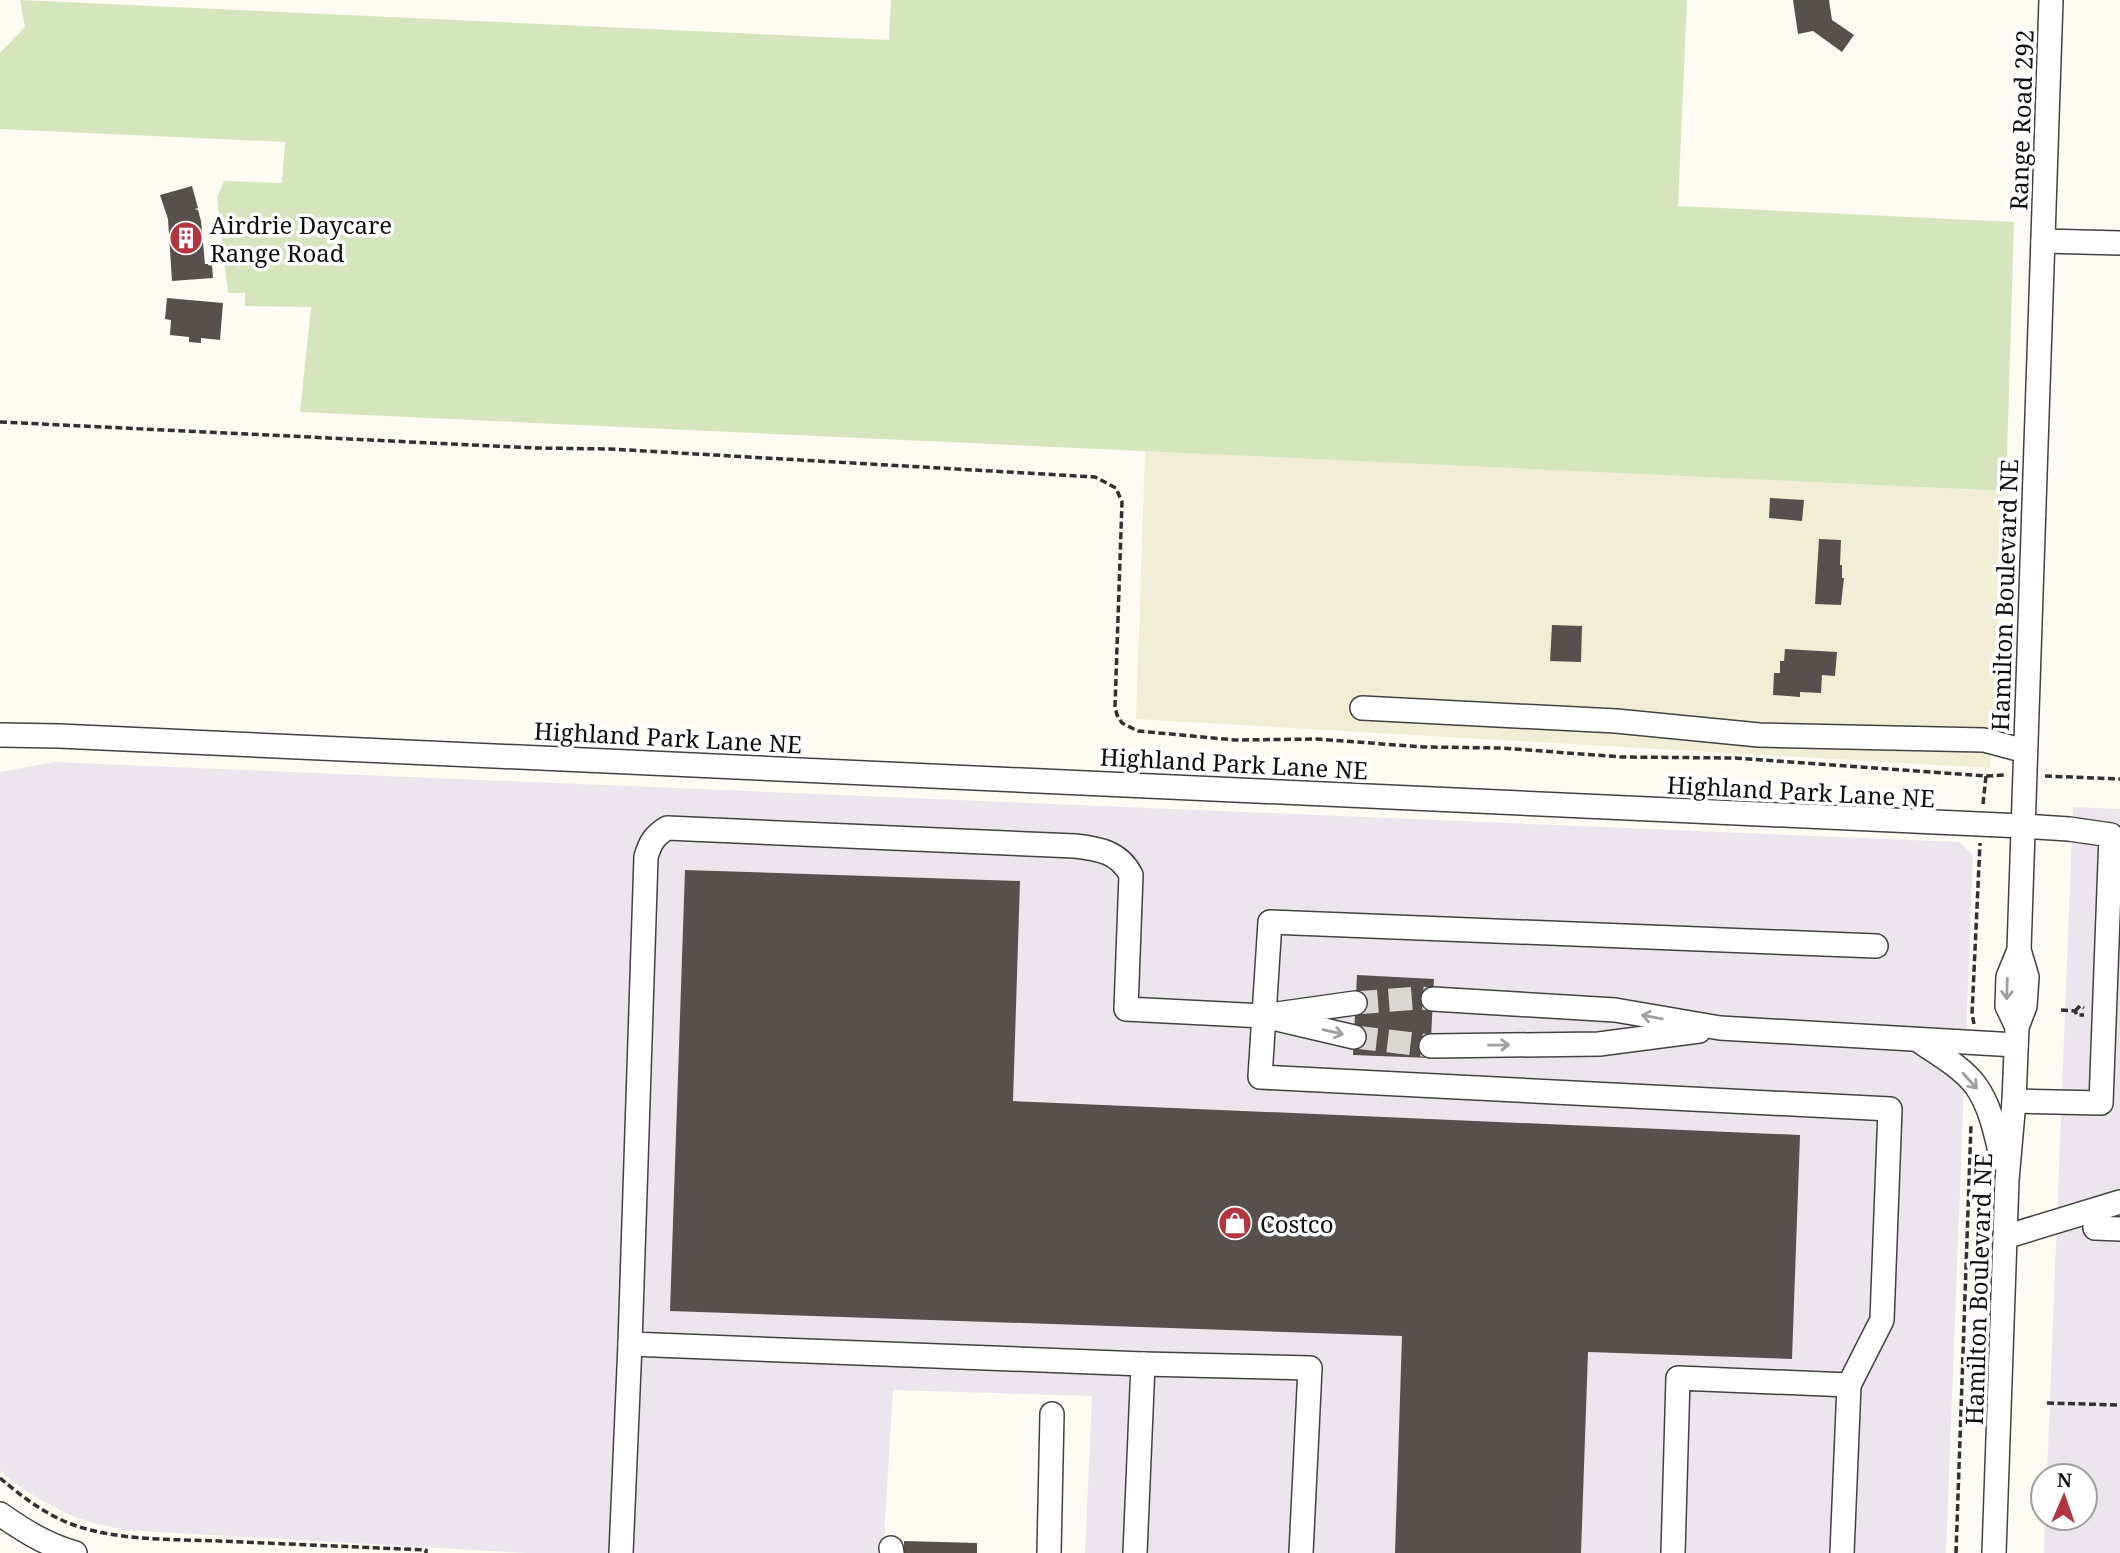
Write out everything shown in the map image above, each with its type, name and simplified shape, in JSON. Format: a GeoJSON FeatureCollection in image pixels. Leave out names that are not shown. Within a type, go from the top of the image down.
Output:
{"type":"FeatureCollection","features":[{"type":"Feature","properties":{"kind":"street","name":"Range Road 292"},"geometry":{"type":"LineString","coordinates":[[2043,241],[2051,0]]}},
{"type":"Feature","properties":{"kind":"street"},"geometry":{"type":"LineString","coordinates":[[2043,241],[2120,243]]}},
{"type":"Feature","properties":{"kind":"street","name":"Hamilton Boulevard NE"},"geometry":{"type":"LineString","coordinates":[[1994,1553],[2007,1180],[2017,1036],[2007,1006],[2008,977],[2019,950],[2043,241]]}},
{"type":"Feature","properties":{"kind":"street"},"geometry":{"type":"LineString","coordinates":[[1362,708],[1616,721],[1759,734],[1984,740],[2025,751]]}},
{"type":"Feature","properties":{"kind":"street","name":"Highland Park Lane NE"},"geometry":{"type":"LineString","coordinates":[[0,735],[73,736],[2069,829],[2111,835],[2110,1103],[2014,1101]]}},
{"type":"Feature","properties":{"kind":"street"},"geometry":{"type":"LineString","coordinates":[[621,1553],[646,858],[655,835],[667,828],[1096,848],[1114,855],[1125,864],[1131,875],[1126,1009],[1264,1016],[1354,1037]]}},
{"type":"Feature","properties":{"kind":"street"},"geometry":{"type":"LineString","coordinates":[[1842,1553],[1849,1385],[1882,1320],[1890,1109],[1260,1077],[1270,922],[1876,946]]}},
{"type":"Feature","properties":{"kind":"street"},"geometry":{"type":"LineString","coordinates":[[1433,999],[1615,1010],[1720,1028],[1917,1039],[2017,1036]]}},
{"type":"Feature","properties":{"kind":"street"},"geometry":{"type":"LineString","coordinates":[[1264,1016],[1355,1003]]}},
{"type":"Feature","properties":{"kind":"street"},"geometry":{"type":"LineString","coordinates":[[1431,1045],[1599,1044],[1720,1028]]}},
{"type":"Feature","properties":{"kind":"street"},"geometry":{"type":"LineString","coordinates":[[1917,1039],[1949,1061],[1976,1085],[1994,1124],[2007,1180]]}},
{"type":"Feature","properties":{"kind":"street"},"geometry":{"type":"LineString","coordinates":[[2005,1237],[2120,1202]]}},
{"type":"Feature","properties":{"kind":"street"},"geometry":{"type":"LineString","coordinates":[[2096,1210],[2095,1228],[2120,1229]]}},
{"type":"Feature","properties":{"kind":"street"},"geometry":{"type":"LineString","coordinates":[[630,1343],[1143,1364],[1310,1368],[1301,1553]]}},
{"type":"Feature","properties":{"kind":"street"},"geometry":{"type":"LineString","coordinates":[[1135,1553],[1143,1364]]}},
{"type":"Feature","properties":{"kind":"street"},"geometry":{"type":"LineString","coordinates":[[1673,1553],[1678,1378],[1849,1385]]}},
{"type":"Feature","properties":{"kind":"street"},"geometry":{"type":"LineString","coordinates":[[1049,1553],[1052,1413]]}},
{"type":"Feature","properties":{"kind":"street"},"geometry":{"type":"LineString","coordinates":[[0,1514],[27,1533],[75,1553]]}},
{"type":"Feature","properties":{"kind":"path"},"geometry":{"type":"LineString","coordinates":[[0,422],[535,448],[610,449],[1095,477],[1115,488],[1122,502],[1115,705],[1122,723],[1138,731],[1235,740],[1317,739],[1621,757],[1735,758],[1986,776],[2011,775]]}},
{"type":"Feature","properties":{"kind":"path"},"geometry":{"type":"LineString","coordinates":[[1982,810],[1986,776]]}},
{"type":"Feature","properties":{"kind":"path"},"geometry":{"type":"LineString","coordinates":[[2037,776],[2120,779]]}},
{"type":"Feature","properties":{"kind":"path"},"geometry":{"type":"LineString","coordinates":[[1973,1020],[1980,843]]}},
{"type":"Feature","properties":{"kind":"path"},"geometry":{"type":"LineString","coordinates":[[2061,1010],[2076,1011]]}},
{"type":"Feature","properties":{"kind":"path"},"geometry":{"type":"LineString","coordinates":[[1956,1553],[1971,1124]]}},
{"type":"Feature","properties":{"kind":"path"},"geometry":{"type":"LineString","coordinates":[[2047,1403],[2120,1405]]}},
{"type":"Feature","properties":{"kind":"path"},"geometry":{"type":"LineString","coordinates":[[0,1478],[43,1509],[70,1523],[97,1531],[149,1538],[426,1550],[426,1553]]}},
{"type":"Feature","properties":{"kind":"shaded area"},"geometry":{"type":"Polygon","coordinates":[[[1145,451],[2006,491],[1990,768],[1136,719],[1145,451]]]}},
{"type":"Feature","properties":{"kind":"shaded area"},"geometry":{"type":"Polygon","coordinates":[[[54,762],[1959,842],[1973,855],[1946,1553],[1085,1553],[1092,1396],[893,1390],[883,1553],[526,1553],[124,1530],[65,1513],[24,1490],[0,1471],[0,772],[54,762]]]}},
{"type":"Feature","properties":{"kind":"shaded area"},"geometry":{"type":"Polygon","coordinates":[[[2073,807],[2120,809],[2120,1553],[2044,1553],[2045,1532],[2099,1532],[2099,1462],[2048,1462],[2073,807]]]}},
{"type":"Feature","properties":{"kind":"green space"},"geometry":{"type":"Polygon","coordinates":[[[20,0],[889,40],[891,0],[1687,0],[1678,206],[2014,222],[2006,491],[300,412],[311,307],[245,306],[245,293],[228,293],[217,197],[224,181],[282,183],[285,142],[0,129],[0,53],[25,27],[20,0]]]}},
{"type":"Feature","properties":{"kind":"building"},"geometry":{"type":"Polygon","coordinates":[[[1793,0],[1829,0],[1832,20],[1854,35],[1842,52],[1813,31],[1798,34],[1793,0]]]}},
{"type":"Feature","properties":{"kind":"building","name":"Airdrie Daycare Range Road"},"geometry":{"type":"Polygon","coordinates":[[[192,186],[198,208],[195,209],[198,210],[201,221],[205,264],[212,264],[213,278],[172,281],[168,219],[160,195],[192,186]]]}},
{"type":"Feature","properties":{"kind":"building"},"geometry":{"type":"Polygon","coordinates":[[[167,298],[223,303],[220,340],[201,338],[201,343],[189,342],[189,337],[170,335],[171,320],[165,319],[167,298]]]}},
{"type":"Feature","properties":{"kind":"building"},"geometry":{"type":"Polygon","coordinates":[[[1770,498],[1804,500],[1802,521],[1769,518],[1770,498]]]}},
{"type":"Feature","properties":{"kind":"building"},"geometry":{"type":"Polygon","coordinates":[[[1819,539],[1841,540],[1840,565],[1844,578],[1841,605],[1815,604],[1819,539]]]}},
{"type":"Feature","properties":{"kind":"building"},"geometry":{"type":"Polygon","coordinates":[[[1552,625],[1582,626],[1581,662],[1550,661],[1552,625]]]}},
{"type":"Feature","properties":{"kind":"building"},"geometry":{"type":"Polygon","coordinates":[[[1785,649],[1837,652],[1835,676],[1822,675],[1821,693],[1800,692],[1800,697],[1773,695],[1774,673],[1780,673],[1780,661],[1784,661],[1785,649]]]}},
{"type":"Feature","properties":{"kind":"building","name":"Costco"},"geometry":{"type":"Polygon","coordinates":[[[685,870],[1020,881],[1013,1101],[1800,1135],[1792,1359],[1588,1352],[1581,1553],[1395,1553],[1402,1336],[670,1311],[685,870]]]}},
{"type":"Feature","properties":{"kind":"building"},"geometry":{"type":"Polygon","coordinates":[[[1357,975],[1434,979],[1430,1058],[1353,1055],[1357,975]]]}},
{"type":"Feature","properties":{"kind":"building"},"geometry":{"type":"Polygon","coordinates":[[[904,1541],[977,1543],[977,1553],[904,1553],[904,1541]]]}},
{"type":"Feature","properties":{"kind":"tunnel"},"geometry":{"type":"LineString","coordinates":[[1355,1003],[1433,999]]}},
{"type":"Feature","properties":{"kind":"tunnel"},"geometry":{"type":"LineString","coordinates":[[1354,1037],[1431,1046]]}},
{"type":"Feature","properties":{"kind":"place","name":"Airdrie Daycare Range Road"},"geometry":{"type":"Point","coordinates":[186,238]}},
{"type":"Feature","properties":{"kind":"place","name":"Costco"},"geometry":{"type":"Point","coordinates":[1235,1223]}}]}
